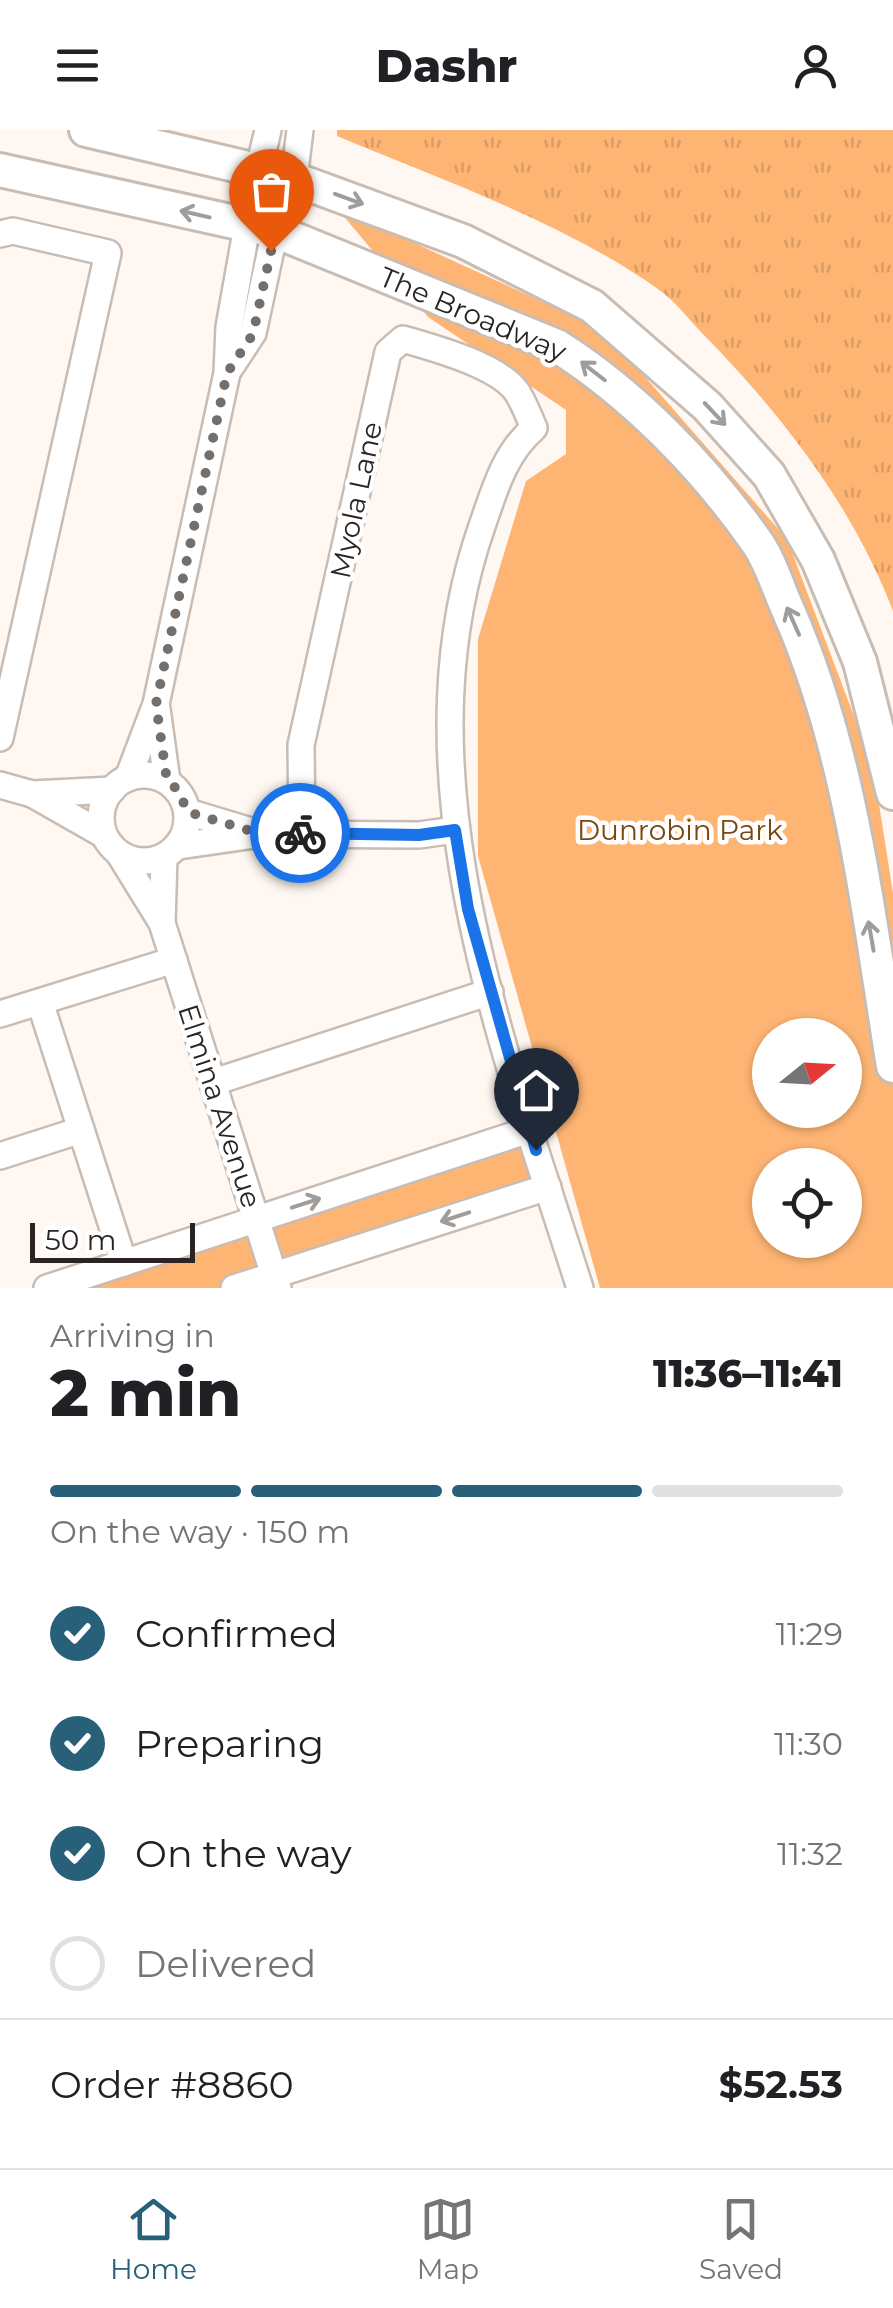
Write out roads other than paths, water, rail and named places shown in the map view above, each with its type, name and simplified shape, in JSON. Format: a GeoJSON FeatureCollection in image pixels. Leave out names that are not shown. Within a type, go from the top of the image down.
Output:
{"type":"FeatureCollection","features":[{"type":"Feature","properties":{"kind":"main road","name":"The Broadway"},"geometry":{"type":"LineString","coordinates":[[86,130],[294,178],[463,240],[592,306],[707,406],[770,475],[818,560],[860,662],[893,793]]}},
{"type":"Feature","properties":{"kind":"main road","name":"The Broadway"},"geometry":{"type":"LineString","coordinates":[[0,170],[261,229],[557,346],[594,369],[676,445],[758,543],[814,669],[852,818],[893,1066]]}},
{"type":"Feature","properties":{"kind":"street"},"geometry":{"type":"LineString","coordinates":[[259,168],[268,130]]}},
{"type":"Feature","properties":{"kind":"street"},"geometry":{"type":"LineString","coordinates":[[294,178],[300,130]]}},
{"type":"Feature","properties":{"kind":"street"},"geometry":{"type":"LineString","coordinates":[[104,834],[102,811],[120,784],[156,704],[227,373],[253,334],[261,229]]}},
{"type":"Feature","properties":{"kind":"street"},"geometry":{"type":"LineString","coordinates":[[0,234],[13,231],[108,253],[0,738]]}},
{"type":"Feature","properties":{"kind":"street","name":"Myola Lane"},"geometry":{"type":"LineString","coordinates":[[302,833],[302,745],[388,352],[403,339],[454,354],[505,380],[517,392],[534,428],[513,446],[472,553],[454,656],[455,830]]}},
{"type":"Feature","properties":{"kind":"street"},"geometry":{"type":"LineString","coordinates":[[156,704],[167,781]]}},
{"type":"Feature","properties":{"kind":"street"},"geometry":{"type":"LineString","coordinates":[[32,794],[155,776],[177,789],[188,812],[261,834]]}},
{"type":"Feature","properties":{"kind":"street"},"geometry":{"type":"LineString","coordinates":[[0,784],[32,794],[104,834],[120,855],[142,862],[171,852],[261,834],[419,835],[455,830],[468,909],[490,992],[580,1288]]}},
{"type":"Feature","properties":{"kind":"street"},"geometry":{"type":"LineString","coordinates":[[171,852],[188,812]]}},
{"type":"Feature","properties":{"kind":"street","name":"Elmina Avenue"},"geometry":{"type":"LineString","coordinates":[[162,923],[171,852]]}},
{"type":"Feature","properties":{"kind":"street","name":"Elmina Avenue"},"geometry":{"type":"LineString","coordinates":[[120,855],[162,923],[276,1282]]}},
{"type":"Feature","properties":{"kind":"street"},"geometry":{"type":"LineString","coordinates":[[0,1014],[174,960]]}},
{"type":"Feature","properties":{"kind":"street"},"geometry":{"type":"LineString","coordinates":[[214,1082],[490,992]]}},
{"type":"Feature","properties":{"kind":"street"},"geometry":{"type":"LineString","coordinates":[[40,1002],[124,1263]]}},
{"type":"Feature","properties":{"kind":"street"},"geometry":{"type":"LineString","coordinates":[[0,1156],[81,1130]]}},
{"type":"Feature","properties":{"kind":"street"},"geometry":{"type":"LineString","coordinates":[[48,1288],[529,1130]]}},
{"type":"Feature","properties":{"kind":"street"},"geometry":{"type":"LineString","coordinates":[[234,1288],[276,1282],[548,1187]]}},
{"type":"Feature","properties":{"kind":"park label","name":"Dunrobin Park"},"geometry":{"type":"Point","coordinates":[680,830]}}]}
